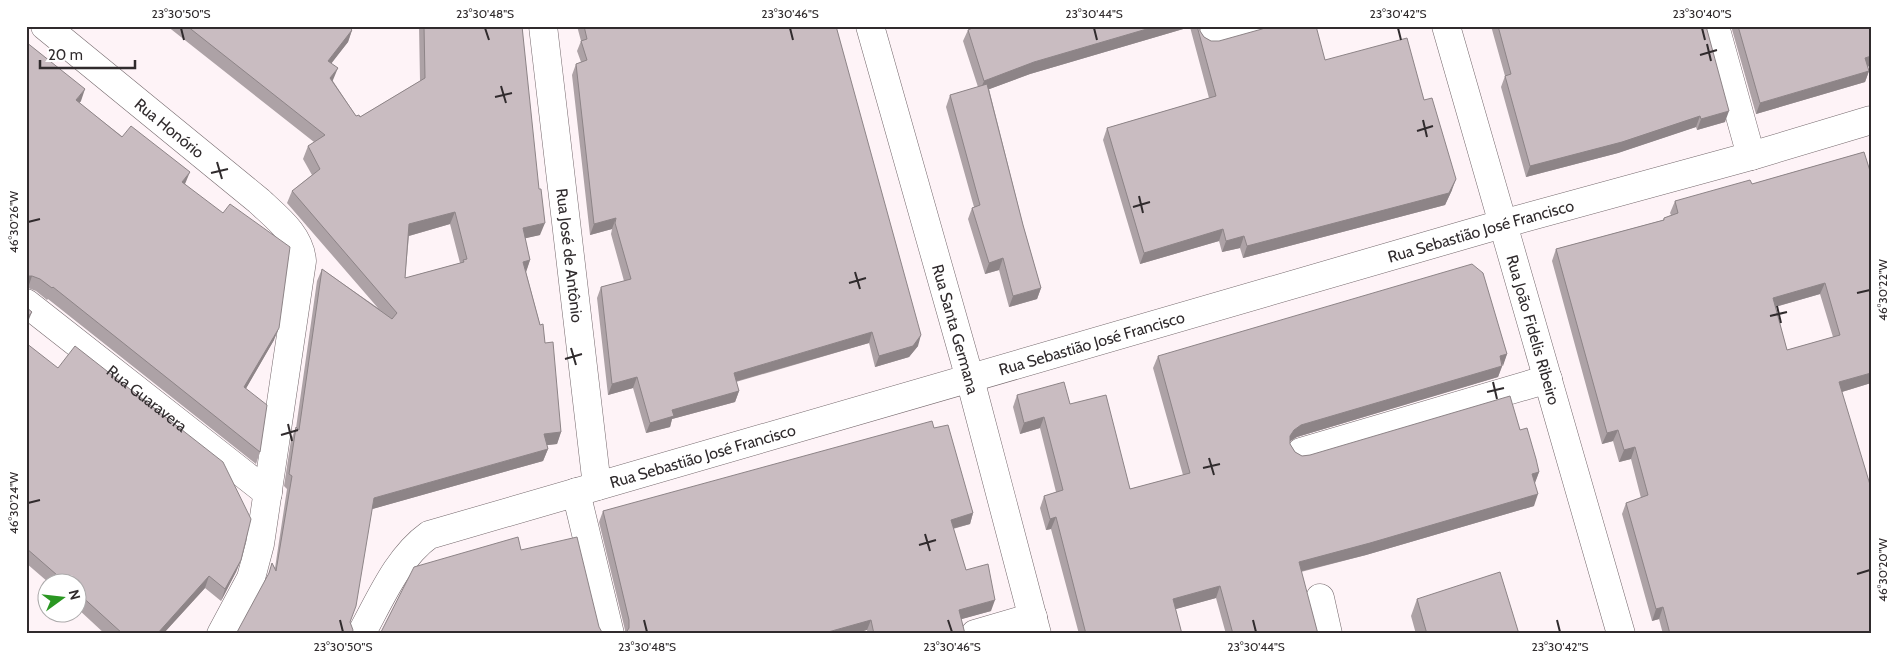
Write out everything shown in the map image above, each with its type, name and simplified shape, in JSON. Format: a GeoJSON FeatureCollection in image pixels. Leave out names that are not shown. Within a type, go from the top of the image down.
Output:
{"type":"FeatureCollection","features":[{"type":"Feature","properties":{"kind":"street","name":"Rua Honório"},"geometry":{"type":"LineString","coordinates":[[45,26],[259,201],[284,224],[302,252],[268,493]]}},
{"type":"Feature","properties":{"kind":"street","name":"Rua José de Antônio"},"geometry":{"type":"LineString","coordinates":[[543,26],[587,489],[610,634]]}},
{"type":"Feature","properties":{"kind":"street","name":"Rua Santa Germana"},"geometry":{"type":"LineString","coordinates":[[870,26],[970,379],[1035,625]]}},
{"type":"Feature","properties":{"kind":"street"},"geometry":{"type":"LineString","coordinates":[[1210,38],[1254,26]]}},
{"type":"Feature","properties":{"kind":"street","name":"Rua João Fidelis Ribeiro"},"geometry":{"type":"LineString","coordinates":[[1446,26],[1621,634]]}},
{"type":"Feature","properties":{"kind":"street"},"geometry":{"type":"LineString","coordinates":[[1715,26],[1751,156]]}},
{"type":"Feature","properties":{"kind":"street","name":"Rua Sebastião José Francisco"},"geometry":{"type":"LineString","coordinates":[[361,634],[393,576],[410,551],[429,535],[1502,224],[1751,156],[1871,120]]}},
{"type":"Feature","properties":{"kind":"street","name":"Rua Guaravera"},"geometry":{"type":"LineString","coordinates":[[26,303],[268,493]]}},
{"type":"Feature","properties":{"kind":"street"},"geometry":{"type":"LineString","coordinates":[[1301,452],[1548,379]]}},
{"type":"Feature","properties":{"kind":"street"},"geometry":{"type":"LineString","coordinates":[[221,634],[251,578],[260,544],[268,493]]}},
{"type":"Feature","properties":{"kind":"street"},"geometry":{"type":"LineString","coordinates":[[1320,598],[1328,634]]}},
{"type":"Feature","properties":{"kind":"street"},"geometry":{"type":"LineString","coordinates":[[975,634],[1035,625]]}},
{"type":"Feature","properties":{"kind":"building"},"geometry":{"type":"Polygon","coordinates":[[[187,26],[348,26],[352,30],[328,61],[338,68],[330,78],[356,116],[359,115],[360,117],[425,78],[424,26],[522,26],[539,189],[541,189],[545,223],[523,228],[530,260],[523,262],[540,325],[543,324],[545,343],[553,342],[561,432],[544,434],[548,449],[374,498],[356,606],[350,622],[353,630],[352,634],[236,634],[269,573],[272,563],[276,571],[292,476],[289,474],[296,427],[299,430],[322,269],[392,319],[397,313],[292,191],[320,169],[308,146],[325,135],[187,26]],[[455,212],[409,224],[405,278],[464,262],[463,260],[467,259],[455,212]]]}},
{"type":"Feature","properties":{"kind":"building"},"geometry":{"type":"Polygon","coordinates":[[[584,26],[836,26],[921,335],[913,346],[879,356],[872,332],[734,373],[739,391],[672,410],[674,416],[650,423],[637,377],[612,384],[601,287],[631,279],[615,223],[616,218],[594,224],[576,64],[587,60],[581,41],[587,39],[584,26]]]}},
{"type":"Feature","properties":{"kind":"building"},"geometry":{"type":"Polygon","coordinates":[[[977,26],[1157,26],[1034,62],[984,81],[968,30],[977,26]]]}},
{"type":"Feature","properties":{"kind":"building"},"geometry":{"type":"Polygon","coordinates":[[[1197,26],[1200,26],[1200,31],[1204,37],[1211,41],[1219,41],[1268,26],[1316,26],[1325,60],[1407,38],[1424,100],[1432,98],[1456,179],[1449,193],[1247,246],[1244,236],[1226,241],[1223,229],[1144,253],[1107,128],[1216,96],[1197,26]]]}},
{"type":"Feature","properties":{"kind":"building"},"geometry":{"type":"Polygon","coordinates":[[[1498,26],[1706,26],[1729,111],[1701,119],[1700,116],[1622,142],[1530,166],[1505,76],[1511,74],[1498,26]]]}},
{"type":"Feature","properties":{"kind":"building"},"geometry":{"type":"Polygon","coordinates":[[[1738,26],[1871,26],[1871,56],[1865,58],[1869,71],[1760,103],[1738,26]]]}},
{"type":"Feature","properties":{"kind":"building"},"geometry":{"type":"Polygon","coordinates":[[[26,42],[85,89],[76,100],[122,137],[131,126],[190,172],[182,182],[223,213],[230,204],[290,247],[279,328],[244,387],[267,405],[260,452],[53,287],[40,279],[26,276],[26,42]]]}},
{"type":"Feature","properties":{"kind":"building"},"geometry":{"type":"Polygon","coordinates":[[[987,84],[1041,288],[1013,296],[1003,258],[989,263],[972,208],[980,205],[950,95],[987,84]]]}},
{"type":"Feature","properties":{"kind":"building"},"geometry":{"type":"Polygon","coordinates":[[[1864,152],[1871,174],[1871,373],[1839,382],[1871,488],[1871,634],[1670,634],[1663,607],[1656,609],[1626,503],[1648,495],[1635,447],[1624,450],[1618,430],[1607,433],[1556,249],[1664,220],[1664,218],[1678,213],[1675,201],[1750,180],[1752,184],[1864,152]],[[1825,283],[1773,298],[1787,350],[1840,335],[1825,283]]]}},
{"type":"Feature","properties":{"kind":"building"},"geometry":{"type":"Polygon","coordinates":[[[1472,264],[1483,273],[1507,354],[1500,356],[1502,366],[1301,425],[1290,436],[1290,444],[1295,452],[1302,456],[1310,455],[1510,396],[1520,430],[1527,428],[1536,459],[1539,472],[1532,474],[1538,494],[1299,562],[1318,634],[1233,634],[1220,586],[1173,599],[1182,634],[1086,634],[1056,517],[1050,519],[1044,496],[1063,490],[1044,417],[1024,423],[1017,395],[1064,382],[1070,404],[1106,395],[1130,489],[1190,473],[1158,356],[1472,264]]]}},
{"type":"Feature","properties":{"kind":"building"},"geometry":{"type":"Polygon","coordinates":[[[26,307],[32,312],[26,319],[26,307]]]}},
{"type":"Feature","properties":{"kind":"building"},"geometry":{"type":"Polygon","coordinates":[[[26,343],[58,368],[75,346],[223,462],[251,519],[241,560],[225,589],[209,576],[157,634],[123,634],[88,602],[88,572],[54,572],[26,548],[26,343]]]}},
{"type":"Feature","properties":{"kind":"building"},"geometry":{"type":"Polygon","coordinates":[[[932,421],[934,428],[948,425],[973,513],[951,520],[966,570],[988,564],[995,600],[959,610],[965,634],[874,634],[871,620],[821,634],[625,634],[629,628],[629,620],[603,511],[932,421]]]}},
{"type":"Feature","properties":{"kind":"building"},"geometry":{"type":"Polygon","coordinates":[[[518,537],[521,550],[577,537],[599,627],[603,634],[380,634],[414,567],[518,537]]]}},
{"type":"Feature","properties":{"kind":"building"},"geometry":{"type":"Polygon","coordinates":[[[1500,572],[1519,634],[1427,634],[1417,599],[1500,572]]]}}]}
